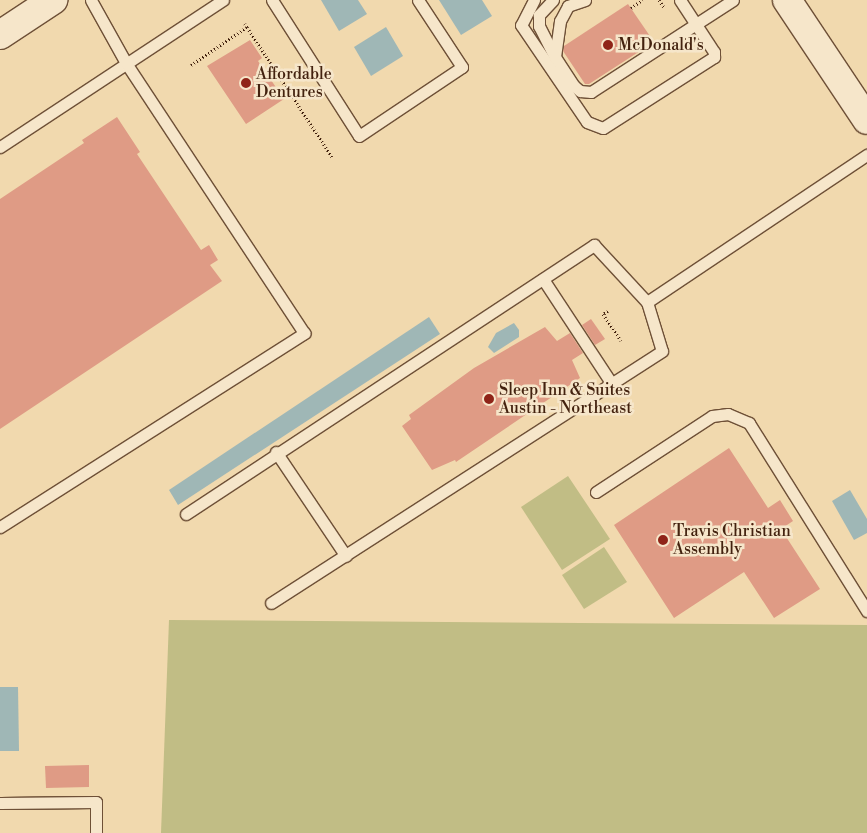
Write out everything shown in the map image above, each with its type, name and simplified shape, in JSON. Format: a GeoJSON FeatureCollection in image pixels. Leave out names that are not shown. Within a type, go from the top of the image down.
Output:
{"type":"FeatureCollection","features":[{"type":"Feature","properties":{"kind":"main road"},"geometry":{"type":"LineString","coordinates":[[0,35],[53,0]]}},
{"type":"Feature","properties":{"kind":"main road"},"geometry":{"type":"LineString","coordinates":[[787,0],[867,120]]}},
{"type":"Feature","properties":{"kind":"lane"},"geometry":{"type":"LineString","coordinates":[[0,527],[304,333],[126,63],[91,0]]}},
{"type":"Feature","properties":{"kind":"lane"},"geometry":{"type":"LineString","coordinates":[[0,147],[223,0]]}},
{"type":"Feature","properties":{"kind":"lane"},"geometry":{"type":"LineString","coordinates":[[272,0],[359,136],[462,67],[418,0]]}},
{"type":"Feature","properties":{"kind":"lane"},"geometry":{"type":"LineString","coordinates":[[534,0],[521,25],[587,122],[603,128],[714,57],[680,0]]}},
{"type":"Feature","properties":{"kind":"lane"},"geometry":{"type":"LineString","coordinates":[[553,0],[539,15],[539,26],[555,57],[574,86],[580,91],[591,92],[690,29],[694,22],[733,0]]}},
{"type":"Feature","properties":{"kind":"lane"},"geometry":{"type":"LineString","coordinates":[[555,57],[560,20],[568,6],[585,0]]}},
{"type":"Feature","properties":{"kind":"lane"},"geometry":{"type":"LineString","coordinates":[[647,302],[867,155]]}},
{"type":"Feature","properties":{"kind":"lane"},"geometry":{"type":"LineString","coordinates":[[186,514],[276,452],[594,245],[647,302],[662,351],[271,603]]}},
{"type":"Feature","properties":{"kind":"lane"},"geometry":{"type":"LineString","coordinates":[[543,279],[612,384]]}},
{"type":"Feature","properties":{"kind":"lane"},"geometry":{"type":"LineString","coordinates":[[596,492],[712,416],[728,414],[749,424],[867,611]]}},
{"type":"Feature","properties":{"kind":"lane"},"geometry":{"type":"LineString","coordinates":[[276,452],[346,556]]}},
{"type":"Feature","properties":{"kind":"lane"},"geometry":{"type":"LineString","coordinates":[[0,804],[96,802],[96,833]]}},
{"type":"Feature","properties":{"kind":"path"},"geometry":{"type":"LineString","coordinates":[[631,8],[642,0]]}},
{"type":"Feature","properties":{"kind":"path"},"geometry":{"type":"LineString","coordinates":[[191,64],[246,26],[332,157]]}},
{"type":"Feature","properties":{"kind":"path"},"geometry":{"type":"LineString","coordinates":[[608,311],[603,314],[621,341]]}},
{"type":"Feature","properties":{"kind":"shaded area"},"geometry":{"type":"Polygon","coordinates":[[[568,476],[610,539],[562,570],[521,507],[568,476]]]}},
{"type":"Feature","properties":{"kind":"shaded area"},"geometry":{"type":"Polygon","coordinates":[[[604,547],[627,582],[584,609],[562,575],[604,547]]]}},
{"type":"Feature","properties":{"kind":"shaded area"},"geometry":{"type":"Polygon","coordinates":[[[169,620],[867,625],[867,833],[161,833],[169,620]]]}},
{"type":"Feature","properties":{"kind":"water"},"geometry":{"type":"Polygon","coordinates":[[[321,0],[358,0],[367,14],[339,31],[321,0]]]}},
{"type":"Feature","properties":{"kind":"water"},"geometry":{"type":"Polygon","coordinates":[[[439,0],[482,0],[492,16],[461,35],[439,0]]]}},
{"type":"Feature","properties":{"kind":"water"},"geometry":{"type":"Polygon","coordinates":[[[386,27],[403,56],[371,76],[354,47],[386,27]]]}},
{"type":"Feature","properties":{"kind":"water"},"geometry":{"type":"Polygon","coordinates":[[[429,317],[440,334],[178,505],[169,490],[429,317]]]}},
{"type":"Feature","properties":{"kind":"water"},"geometry":{"type":"Polygon","coordinates":[[[514,323],[519,330],[519,337],[494,353],[488,347],[496,333],[514,323]]]}},
{"type":"Feature","properties":{"kind":"water"},"geometry":{"type":"Polygon","coordinates":[[[850,490],[867,519],[867,533],[854,540],[832,501],[850,490]]]}},
{"type":"Feature","properties":{"kind":"water"},"geometry":{"type":"Polygon","coordinates":[[[0,687],[18,687],[19,751],[0,751],[0,687]]]}},
{"type":"Feature","properties":{"kind":"building","name":"McDonald's"},"geometry":{"type":"Polygon","coordinates":[[[628,4],[654,42],[589,84],[585,84],[563,51],[564,46],[628,4]]]}},
{"type":"Feature","properties":{"kind":"building","name":"Affordable Dentures"},"geometry":{"type":"Polygon","coordinates":[[[250,40],[262,58],[258,61],[284,99],[246,124],[207,66],[250,40]]]}},
{"type":"Feature","properties":{"kind":"building"},"geometry":{"type":"Polygon","coordinates":[[[117,117],[140,152],[137,154],[201,250],[209,245],[218,260],[210,265],[222,281],[0,429],[0,199],[84,143],[82,140],[117,117]]]}},
{"type":"Feature","properties":{"kind":"building"},"geometry":{"type":"Polygon","coordinates":[[[591,319],[605,339],[595,345],[582,325],[591,319]]]}},
{"type":"Feature","properties":{"kind":"building","name":"Sleep Inn & Suites Austin - Northeast"},"geometry":{"type":"Polygon","coordinates":[[[545,327],[557,341],[570,333],[583,353],[572,360],[580,378],[456,462],[455,460],[432,470],[402,426],[411,419],[409,415],[474,368],[545,327]]]}},
{"type":"Feature","properties":{"kind":"building","name":"Travis Christian Assembly"},"geometry":{"type":"Polygon","coordinates":[[[729,448],[768,508],[780,500],[793,521],[781,529],[820,589],[774,618],[744,572],[674,618],[614,525],[729,448]]]}},
{"type":"Feature","properties":{"kind":"building"},"geometry":{"type":"Polygon","coordinates":[[[89,765],[89,787],[46,788],[45,766],[89,765]]]}},
{"type":"Feature","properties":{"kind":"place","name":"McDonald's"},"geometry":{"type":"Point","coordinates":[608,45]}},
{"type":"Feature","properties":{"kind":"place","name":"Affordable Dentures"},"geometry":{"type":"Point","coordinates":[246,83]}},
{"type":"Feature","properties":{"kind":"place","name":"Sleep Inn & Suites Austin - Northeast"},"geometry":{"type":"Point","coordinates":[489,399]}},
{"type":"Feature","properties":{"kind":"place","name":"Travis Christian Assembly"},"geometry":{"type":"Point","coordinates":[663,540]}}]}
